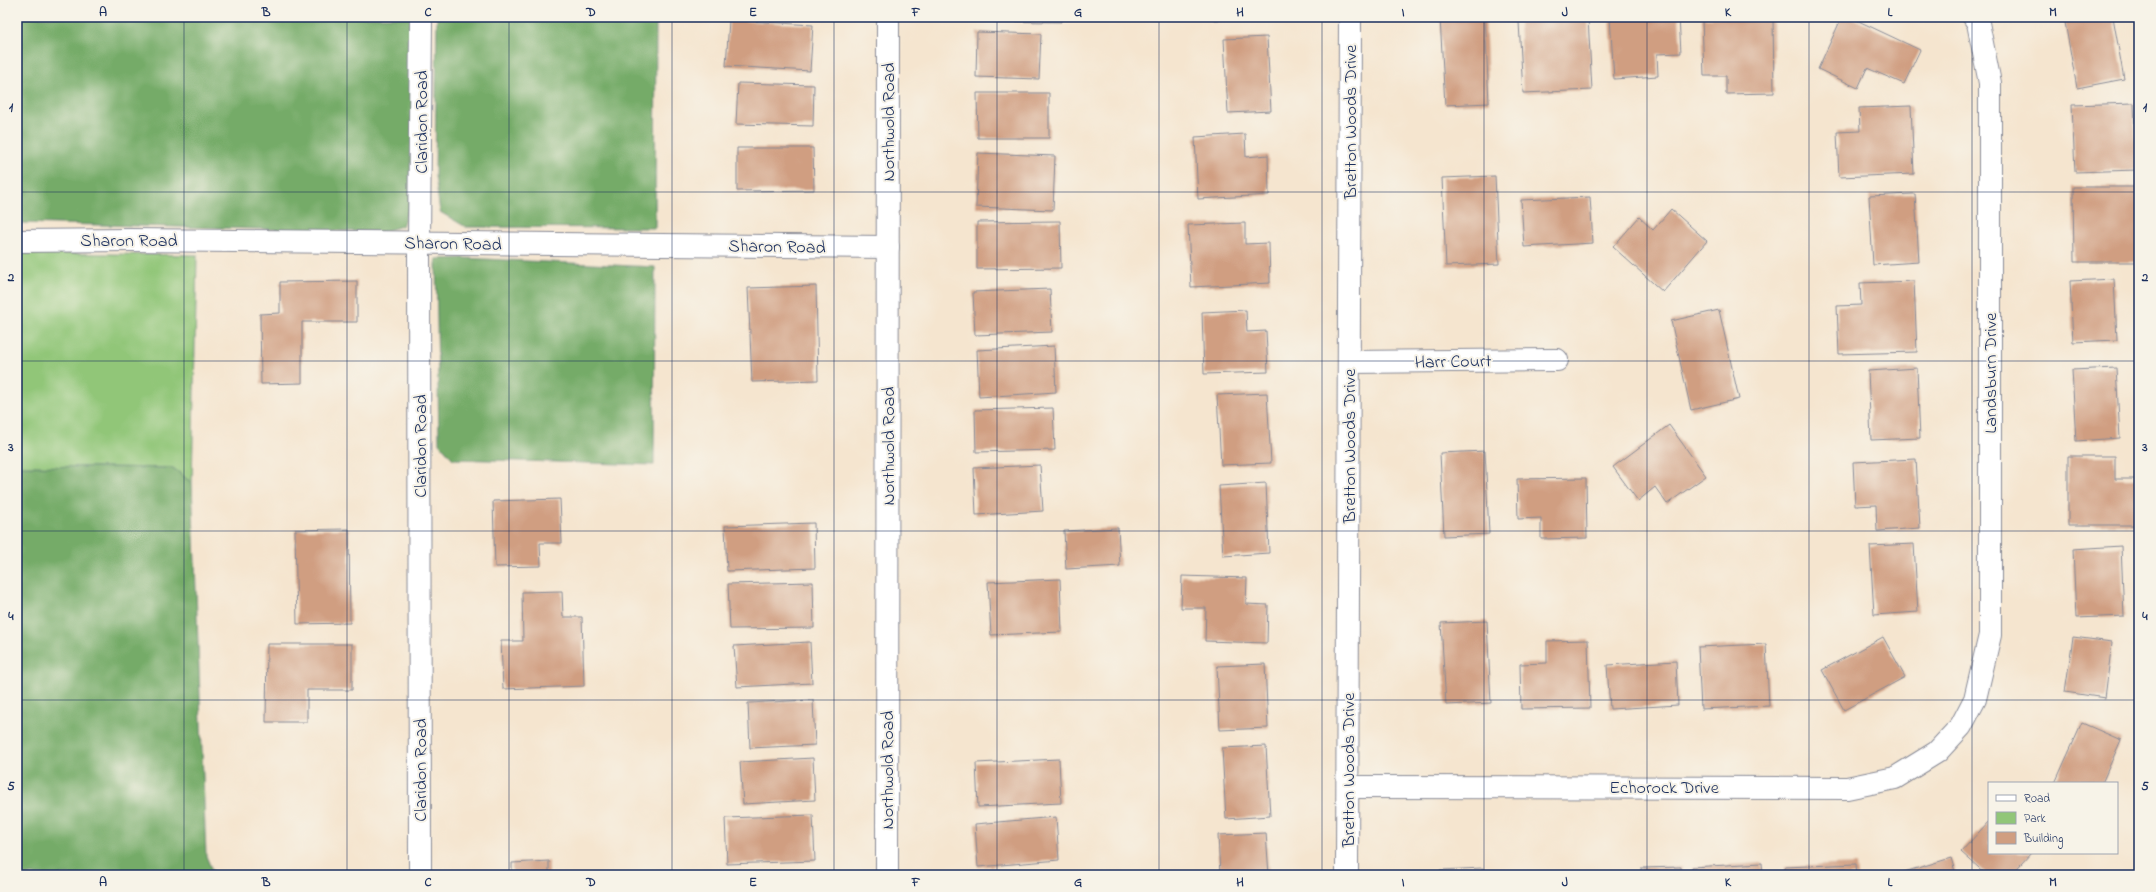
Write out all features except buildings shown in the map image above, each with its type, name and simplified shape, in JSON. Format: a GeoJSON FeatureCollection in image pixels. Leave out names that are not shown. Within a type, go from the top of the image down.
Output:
{"type":"FeatureCollection","features":[{"type":"Feature","properties":{"kind":"street","name":"Claridon Road"},"geometry":{"type":"LineString","coordinates":[[420,875],[419,242],[421,17]]}},
{"type":"Feature","properties":{"kind":"street","name":"Northwold Road"},"geometry":{"type":"LineString","coordinates":[[887,875],[888,17]]}},
{"type":"Feature","properties":{"kind":"street","name":"Bretton Woods Drive"},"geometry":{"type":"LineString","coordinates":[[1347,875],[1350,17]]}},
{"type":"Feature","properties":{"kind":"street","name":"Landsburn Drive"},"geometry":{"type":"LineString","coordinates":[[1961,726],[1975,699],[1990,635],[1990,83],[1978,23],[1974,17]]}},
{"type":"Feature","properties":{"kind":"street","name":"Sharon Road"},"geometry":{"type":"LineString","coordinates":[[17,241],[139,240],[888,247]]}},
{"type":"Feature","properties":{"kind":"street","name":"Harr Court"},"geometry":{"type":"LineString","coordinates":[[1349,362],[1557,360]]}},
{"type":"Feature","properties":{"kind":"street","name":"Echorock Drive"},"geometry":{"type":"LineString","coordinates":[[1348,787],[1847,788],[1895,778],[1937,752],[1961,726]]}},
{"type":"Feature","properties":{"kind":"green space"},"geometry":{"type":"Polygon","coordinates":[[[17,17],[416,17],[415,192],[402,226],[382,232],[17,223],[17,17]]]}},
{"type":"Feature","properties":{"kind":"green space"},"geometry":{"type":"Polygon","coordinates":[[[437,17],[656,17],[655,228],[466,227],[440,212],[435,176],[437,17]]]}},
{"type":"Feature","properties":{"kind":"green space"},"geometry":{"type":"Polygon","coordinates":[[[17,253],[197,255],[192,483],[173,468],[17,466],[17,253]]]}},
{"type":"Feature","properties":{"kind":"green space"},"geometry":{"type":"Polygon","coordinates":[[[463,258],[655,267],[654,465],[453,459],[439,443],[436,259],[463,258]]]}},
{"type":"Feature","properties":{"kind":"green space"},"geometry":{"type":"Polygon","coordinates":[[[17,466],[173,468],[192,483],[206,856],[214,875],[17,875],[17,466]]]}}]}
